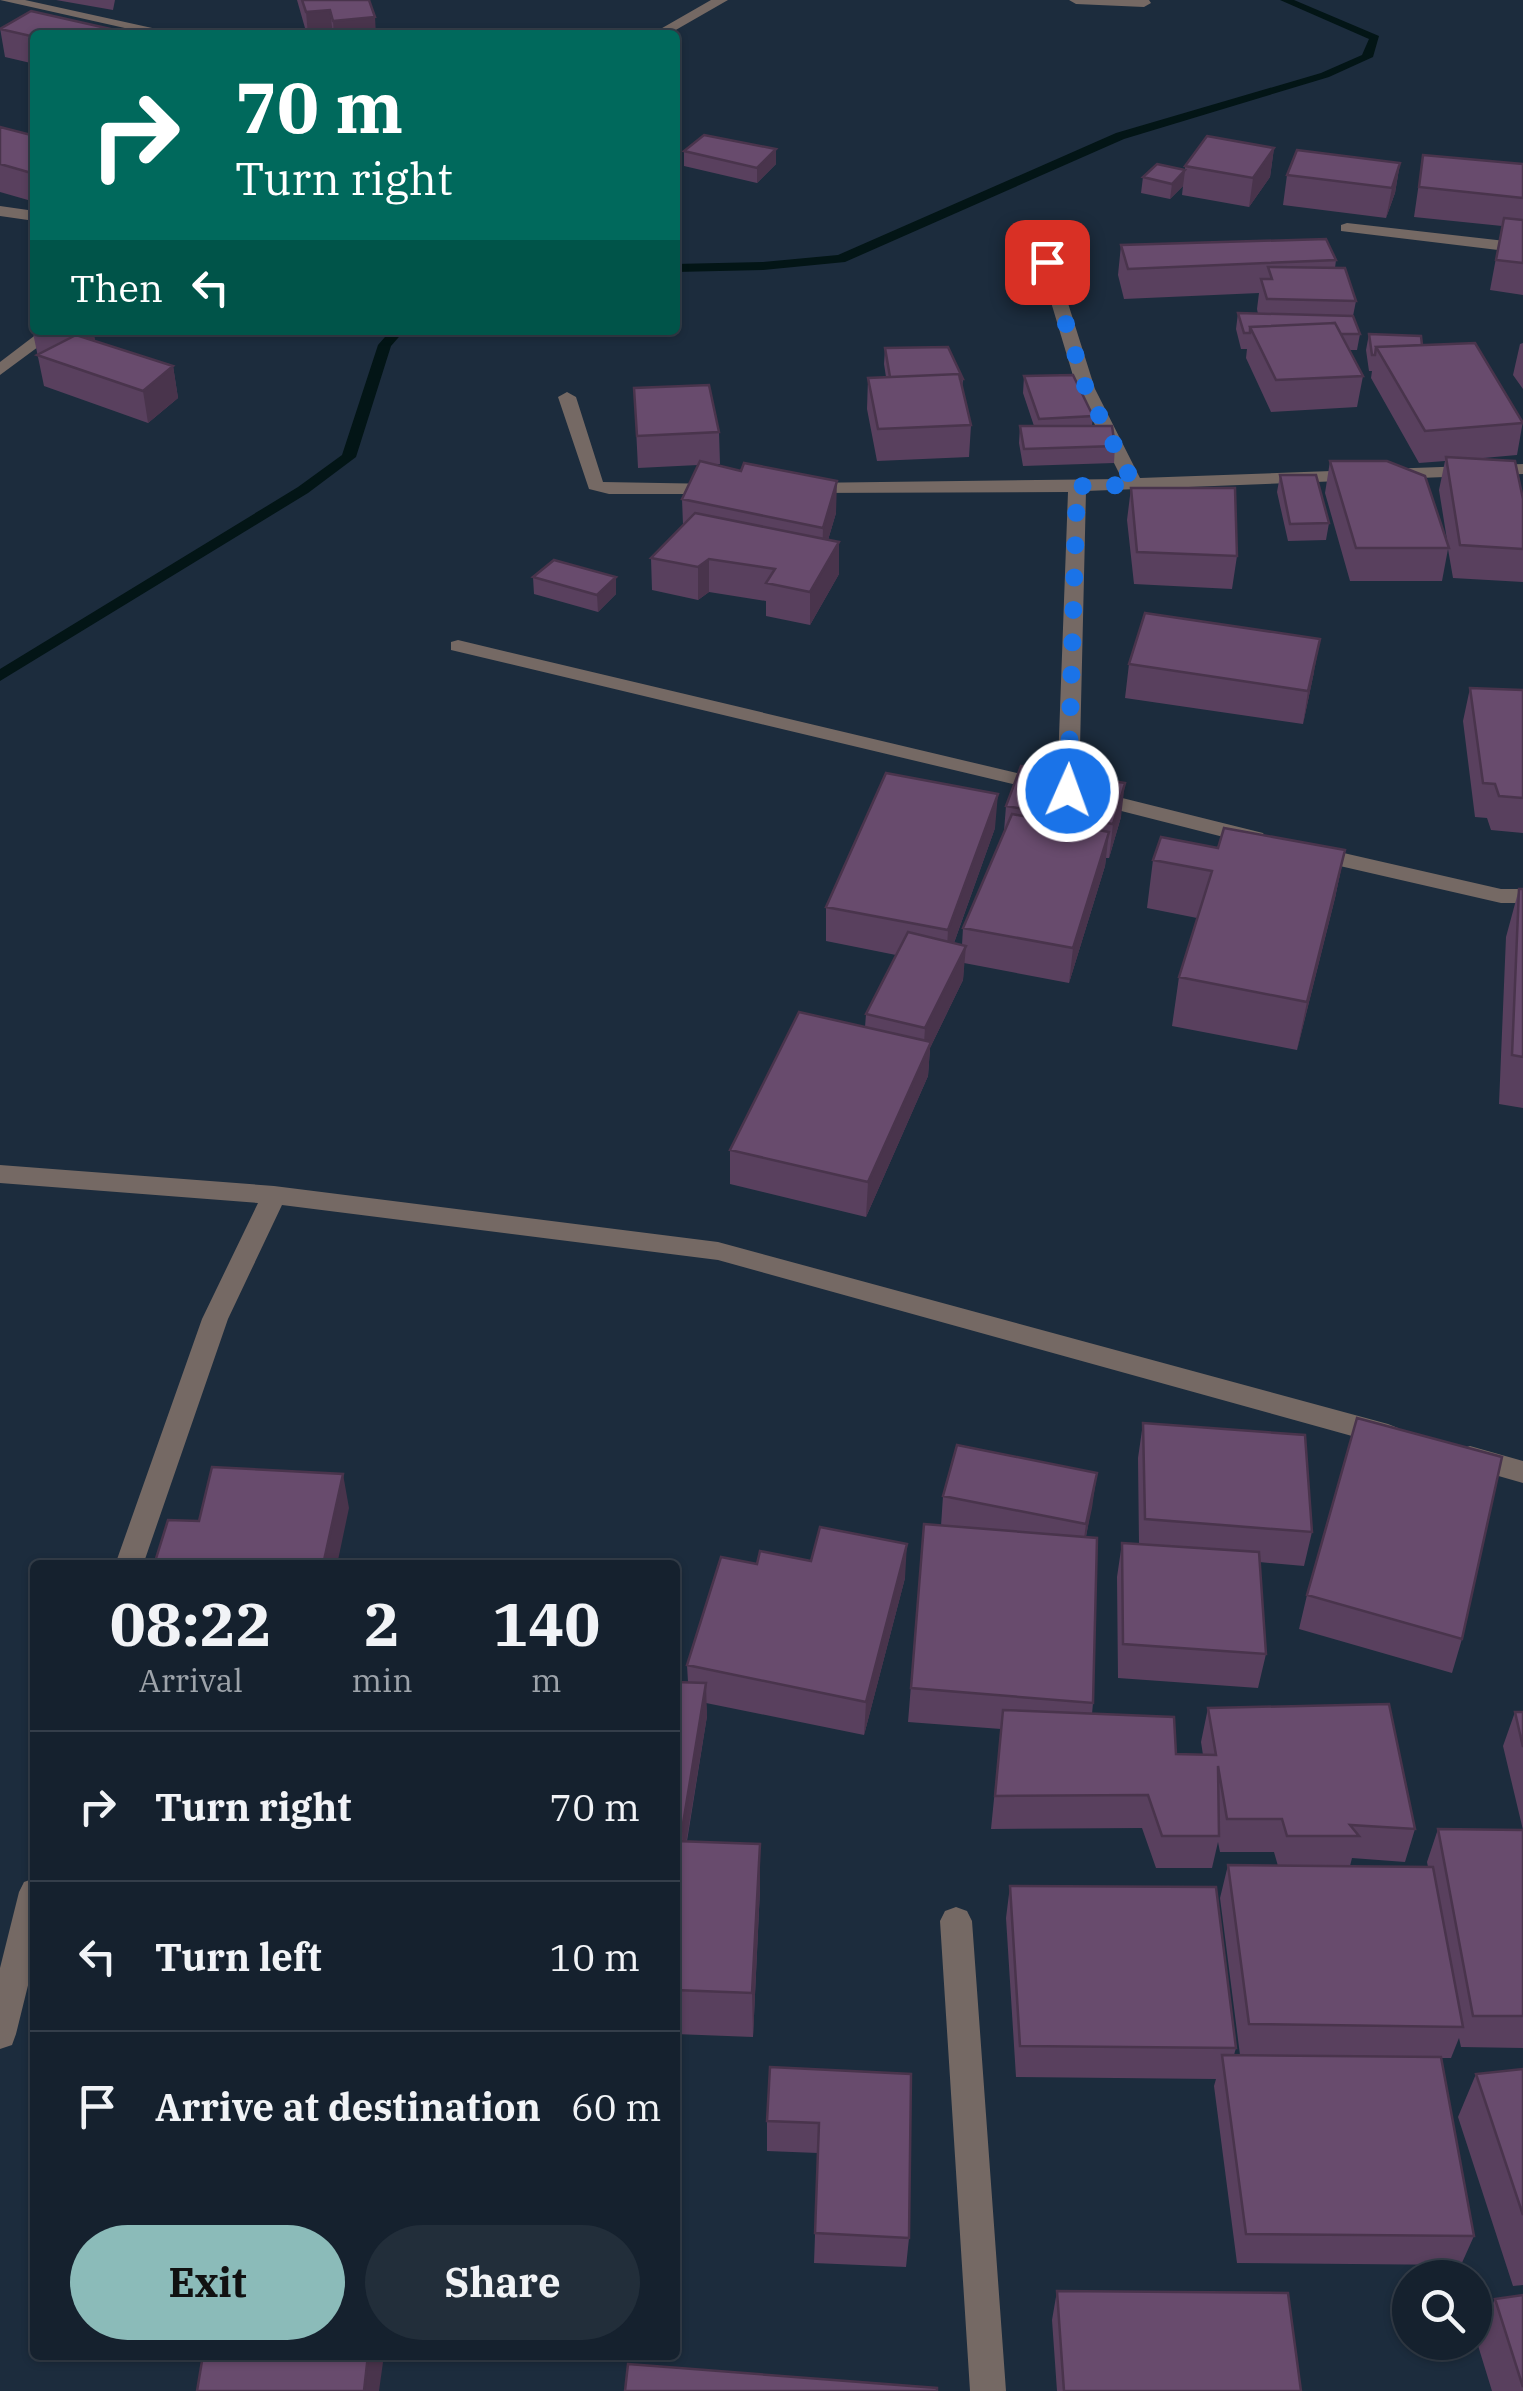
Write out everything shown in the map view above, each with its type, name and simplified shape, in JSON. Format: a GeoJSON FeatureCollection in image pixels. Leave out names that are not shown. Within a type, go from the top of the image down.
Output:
{"type":"FeatureCollection","features":[{"type":"Feature","properties":{"kind":"street"},"geometry":{"type":"LineString","coordinates":[[5,0],[152,30]]}},
{"type":"Feature","properties":{"kind":"street"},"geometry":{"type":"LineString","coordinates":[[666,30],[720,0]]}},
{"type":"Feature","properties":{"kind":"street"},"geometry":{"type":"LineString","coordinates":[[1076,0],[1144,3]]}},
{"type":"Feature","properties":{"kind":"street"},"geometry":{"type":"LineString","coordinates":[[0,211],[30,215]]}},
{"type":"Feature","properties":{"kind":"street"},"geometry":{"type":"LineString","coordinates":[[1347,228],[1523,248]]}},
{"type":"Feature","properties":{"kind":"street"},"geometry":{"type":"LineString","coordinates":[[1047,262],[1086,389],[1134,485]]}},
{"type":"Feature","properties":{"kind":"street"},"geometry":{"type":"LineString","coordinates":[[0,370],[46,335]]}},
{"type":"Feature","properties":{"kind":"street"},"geometry":{"type":"LineString","coordinates":[[567,397],[595,485],[609,489],[745,488]]}},
{"type":"Feature","properties":{"kind":"street"},"geometry":{"type":"LineString","coordinates":[[784,488],[1134,485],[1523,469]]}},
{"type":"Feature","properties":{"kind":"street"},"geometry":{"type":"LineString","coordinates":[[1068,791],[1077,486]]}},
{"type":"Feature","properties":{"kind":"street"},"geometry":{"type":"LineString","coordinates":[[458,646],[1068,791],[1396,874],[1501,896],[1523,896]]}},
{"type":"Feature","properties":{"kind":"street"},"geometry":{"type":"LineString","coordinates":[[0,1174],[274,1195],[718,1250],[1408,1440]]}},
{"type":"Feature","properties":{"kind":"street"},"geometry":{"type":"LineString","coordinates":[[131,1560],[215,1318],[274,1195]]}},
{"type":"Feature","properties":{"kind":"street"},"geometry":{"type":"LineString","coordinates":[[1446,1451],[1523,1472]]}},
{"type":"Feature","properties":{"kind":"street"},"geometry":{"type":"LineString","coordinates":[[0,2034],[30,1912]]}},
{"type":"Feature","properties":{"kind":"street"},"geometry":{"type":"LineString","coordinates":[[956,1921],[988,2391]]}},
{"type":"Feature","properties":{"kind":"building"},"geometry":{"type":"Polygon","coordinates":[[[302,0],[369,0],[375,17],[333,21],[330,10],[306,12],[302,0]]]}},
{"type":"Feature","properties":{"kind":"building"},"geometry":{"type":"Polygon","coordinates":[[[31,11],[115,30],[30,30],[30,36],[0,29],[31,11]]]}},
{"type":"Feature","properties":{"kind":"building"},"geometry":{"type":"Polygon","coordinates":[[[0,127],[30,135],[30,173],[0,164],[0,127]]]}},
{"type":"Feature","properties":{"kind":"building"},"geometry":{"type":"Polygon","coordinates":[[[704,135],[776,149],[757,168],[684,151],[704,135]]]}},
{"type":"Feature","properties":{"kind":"building"},"geometry":{"type":"Polygon","coordinates":[[[1207,136],[1274,148],[1253,178],[1185,166],[1207,136]]]}},
{"type":"Feature","properties":{"kind":"building"},"geometry":{"type":"Polygon","coordinates":[[[1297,150],[1400,163],[1392,188],[1287,175],[1297,150]]]}},
{"type":"Feature","properties":{"kind":"building"},"geometry":{"type":"Polygon","coordinates":[[[1423,155],[1523,164],[1523,198],[1419,187],[1423,155]]]}},
{"type":"Feature","properties":{"kind":"building"},"geometry":{"type":"Polygon","coordinates":[[[1157,164],[1185,170],[1172,184],[1143,177],[1157,164]]]}},
{"type":"Feature","properties":{"kind":"building"},"geometry":{"type":"Polygon","coordinates":[[[1504,218],[1523,220],[1523,263],[1496,260],[1504,218]]]}},
{"type":"Feature","properties":{"kind":"building"},"geometry":{"type":"Polygon","coordinates":[[[1326,239],[1336,260],[1128,269],[1121,245],[1326,239]]]}},
{"type":"Feature","properties":{"kind":"building"},"geometry":{"type":"Polygon","coordinates":[[[1268,267],[1345,268],[1356,301],[1267,299],[1261,279],[1272,279],[1268,267]]]}},
{"type":"Feature","properties":{"kind":"building"},"geometry":{"type":"Polygon","coordinates":[[[1238,313],[1353,316],[1360,334],[1341,334],[1335,323],[1250,327],[1250,333],[1244,333],[1238,313]]]}},
{"type":"Feature","properties":{"kind":"building"},"geometry":{"type":"Polygon","coordinates":[[[1335,323],[1363,376],[1276,380],[1250,327],[1335,323]]]}},
{"type":"Feature","properties":{"kind":"building"},"geometry":{"type":"Polygon","coordinates":[[[1369,334],[1421,336],[1422,345],[1376,347],[1372,355],[1369,334]]]}},
{"type":"Feature","properties":{"kind":"building"},"geometry":{"type":"Polygon","coordinates":[[[76,335],[173,366],[143,391],[37,355],[76,335]]]}},
{"type":"Feature","properties":{"kind":"building"},"geometry":{"type":"Polygon","coordinates":[[[1475,343],[1523,423],[1425,431],[1376,347],[1475,343]]]}},
{"type":"Feature","properties":{"kind":"building"},"geometry":{"type":"Polygon","coordinates":[[[948,347],[963,379],[959,374],[890,377],[885,348],[948,347]]]}},
{"type":"Feature","properties":{"kind":"building"},"geometry":{"type":"Polygon","coordinates":[[[959,374],[971,425],[878,429],[868,378],[959,374]]]}},
{"type":"Feature","properties":{"kind":"building"},"geometry":{"type":"Polygon","coordinates":[[[1073,375],[1093,416],[1039,419],[1024,376],[1073,375]]]}},
{"type":"Feature","properties":{"kind":"building"},"geometry":{"type":"Polygon","coordinates":[[[709,385],[719,432],[637,436],[634,388],[709,385]]]}},
{"type":"Feature","properties":{"kind":"building"},"geometry":{"type":"Polygon","coordinates":[[[1020,426],[1112,426],[1115,446],[1024,449],[1020,426]]]}},
{"type":"Feature","properties":{"kind":"building"},"geometry":{"type":"Polygon","coordinates":[[[1446,457],[1515,461],[1523,499],[1523,549],[1460,545],[1446,457]]]}},
{"type":"Feature","properties":{"kind":"building"},"geometry":{"type":"Polygon","coordinates":[[[700,461],[741,471],[744,463],[837,481],[823,528],[682,499],[700,461]]]}},
{"type":"Feature","properties":{"kind":"building"},"geometry":{"type":"Polygon","coordinates":[[[1330,461],[1387,461],[1425,476],[1449,548],[1356,548],[1330,461]]]}},
{"type":"Feature","properties":{"kind":"building"},"geometry":{"type":"Polygon","coordinates":[[[1280,475],[1316,475],[1329,523],[1290,524],[1280,475]]]}},
{"type":"Feature","properties":{"kind":"building"},"geometry":{"type":"Polygon","coordinates":[[[1131,488],[1235,488],[1237,556],[1137,552],[1131,488]]]}},
{"type":"Feature","properties":{"kind":"building"},"geometry":{"type":"Polygon","coordinates":[[[695,513],[839,542],[810,592],[766,583],[775,569],[709,559],[698,567],[651,558],[695,513]]]}},
{"type":"Feature","properties":{"kind":"building"},"geometry":{"type":"Polygon","coordinates":[[[554,560],[616,577],[597,595],[533,577],[554,560]]]}},
{"type":"Feature","properties":{"kind":"building"},"geometry":{"type":"Polygon","coordinates":[[[1145,613],[1320,639],[1308,691],[1129,664],[1145,613]]]}},
{"type":"Feature","properties":{"kind":"building"},"geometry":{"type":"Polygon","coordinates":[[[1470,688],[1523,690],[1523,798],[1499,796],[1495,784],[1483,783],[1470,688]]]}},
{"type":"Feature","properties":{"kind":"building"},"geometry":{"type":"Polygon","coordinates":[[[1021,766],[1125,783],[1113,824],[1006,806],[1021,766]]]}},
{"type":"Feature","properties":{"kind":"building"},"geometry":{"type":"Polygon","coordinates":[[[886,773],[998,794],[948,930],[826,907],[886,773]]]}},
{"type":"Feature","properties":{"kind":"building"},"geometry":{"type":"Polygon","coordinates":[[[1012,814],[1109,832],[1073,948],[963,928],[1012,814]]]}},
{"type":"Feature","properties":{"kind":"building"},"geometry":{"type":"Polygon","coordinates":[[[1224,828],[1345,850],[1307,1002],[1179,977],[1212,871],[1153,860],[1161,837],[1218,848],[1224,828]]]}},
{"type":"Feature","properties":{"kind":"building"},"geometry":{"type":"Polygon","coordinates":[[[1519,889],[1523,889],[1523,1057],[1512,1055],[1519,889]]]}},
{"type":"Feature","properties":{"kind":"building"},"geometry":{"type":"Polygon","coordinates":[[[908,932],[966,946],[925,1028],[866,1014],[908,932]]]}},
{"type":"Feature","properties":{"kind":"building"},"geometry":{"type":"Polygon","coordinates":[[[799,1012],[931,1042],[868,1182],[730,1150],[799,1012]]]}},
{"type":"Feature","properties":{"kind":"building"},"geometry":{"type":"Polygon","coordinates":[[[1357,1418],[1502,1457],[1462,1639],[1307,1595],[1357,1418]]]}},
{"type":"Feature","properties":{"kind":"building"},"geometry":{"type":"Polygon","coordinates":[[[1143,1423],[1305,1435],[1312,1532],[1145,1519],[1143,1423]]]}},
{"type":"Feature","properties":{"kind":"building"},"geometry":{"type":"Polygon","coordinates":[[[957,1445],[1097,1473],[1086,1524],[943,1496],[957,1445]]]}},
{"type":"Feature","properties":{"kind":"building"},"geometry":{"type":"Polygon","coordinates":[[[212,1467],[343,1474],[324,1560],[156,1560],[168,1520],[199,1521],[212,1467]]]}},
{"type":"Feature","properties":{"kind":"building"},"geometry":{"type":"Polygon","coordinates":[[[924,1524],[1097,1538],[1093,1703],[911,1688],[924,1524]]]}},
{"type":"Feature","properties":{"kind":"building"},"geometry":{"type":"Polygon","coordinates":[[[820,1527],[907,1544],[866,1702],[687,1665],[721,1557],[757,1564],[760,1551],[811,1561],[820,1527]]]}},
{"type":"Feature","properties":{"kind":"building"},"geometry":{"type":"Polygon","coordinates":[[[1122,1543],[1259,1552],[1266,1654],[1123,1644],[1122,1543]]]}},
{"type":"Feature","properties":{"kind":"building"},"geometry":{"type":"Polygon","coordinates":[[[680,1682],[706,1683],[682,1830],[680,1682]]]}},
{"type":"Feature","properties":{"kind":"building"},"geometry":{"type":"Polygon","coordinates":[[[1389,1704],[1415,1829],[1350,1825],[1359,1836],[1287,1836],[1282,1819],[1227,1819],[1218,1766],[1219,1836],[1162,1836],[1148,1795],[995,1796],[1003,1710],[1174,1717],[1176,1754],[1216,1755],[1208,1708],[1389,1704]]]}},
{"type":"Feature","properties":{"kind":"building"},"geometry":{"type":"Polygon","coordinates":[[[1515,1712],[1523,1712],[1523,1747],[1515,1712]]]}},
{"type":"Feature","properties":{"kind":"building"},"geometry":{"type":"Polygon","coordinates":[[[1438,1829],[1523,1830],[1523,2016],[1473,2016],[1438,1829]]]}},
{"type":"Feature","properties":{"kind":"building"},"geometry":{"type":"Polygon","coordinates":[[[680,1841],[760,1844],[752,1993],[680,1990],[680,1841]]]}},
{"type":"Feature","properties":{"kind":"building"},"geometry":{"type":"Polygon","coordinates":[[[1228,1865],[1433,1867],[1463,2027],[1249,2024],[1228,1865]]]}},
{"type":"Feature","properties":{"kind":"building"},"geometry":{"type":"Polygon","coordinates":[[[1010,1886],[1216,1887],[1236,2048],[1020,2046],[1010,1886]]]}},
{"type":"Feature","properties":{"kind":"building"},"geometry":{"type":"Polygon","coordinates":[[[1222,2055],[1441,2057],[1474,2236],[1246,2234],[1222,2055]]]}},
{"type":"Feature","properties":{"kind":"building"},"geometry":{"type":"Polygon","coordinates":[[[770,2067],[911,2074],[909,2238],[815,2233],[819,2123],[767,2121],[770,2067]]]}},
{"type":"Feature","properties":{"kind":"building"},"geometry":{"type":"Polygon","coordinates":[[[1523,2069],[1523,2215],[1476,2074],[1523,2069]]]}},
{"type":"Feature","properties":{"kind":"building"},"geometry":{"type":"Polygon","coordinates":[[[1057,2291],[1288,2293],[1301,2391],[1064,2391],[1057,2291]]]}},
{"type":"Feature","properties":{"kind":"building"},"geometry":{"type":"Polygon","coordinates":[[[1523,2295],[1523,2387],[1495,2299],[1523,2295]]]}},
{"type":"Feature","properties":{"kind":"building"},"geometry":{"type":"Polygon","coordinates":[[[202,2360],[367,2360],[364,2391],[197,2391],[202,2360]]]}},
{"type":"Feature","properties":{"kind":"building"},"geometry":{"type":"Polygon","coordinates":[[[628,2364],[937,2388],[937,2391],[625,2391],[628,2364]]]}},
{"type":"Feature","properties":{"kind":"waterway"},"geometry":{"type":"LineString","coordinates":[[680,268],[840,259],[1120,136],[1325,75],[1367,57],[1375,38],[1285,0]]}},
{"type":"Feature","properties":{"kind":"waterway"},"geometry":{"type":"LineString","coordinates":[[0,676],[303,490],[349,457],[385,345],[394,335]]}},
{"type":"Feature","properties":{"kind":"route"},"geometry":{"type":"LineString","coordinates":[[1047,262],[1086,389],[1134,485],[1077,486],[1068,791]]}}]}
